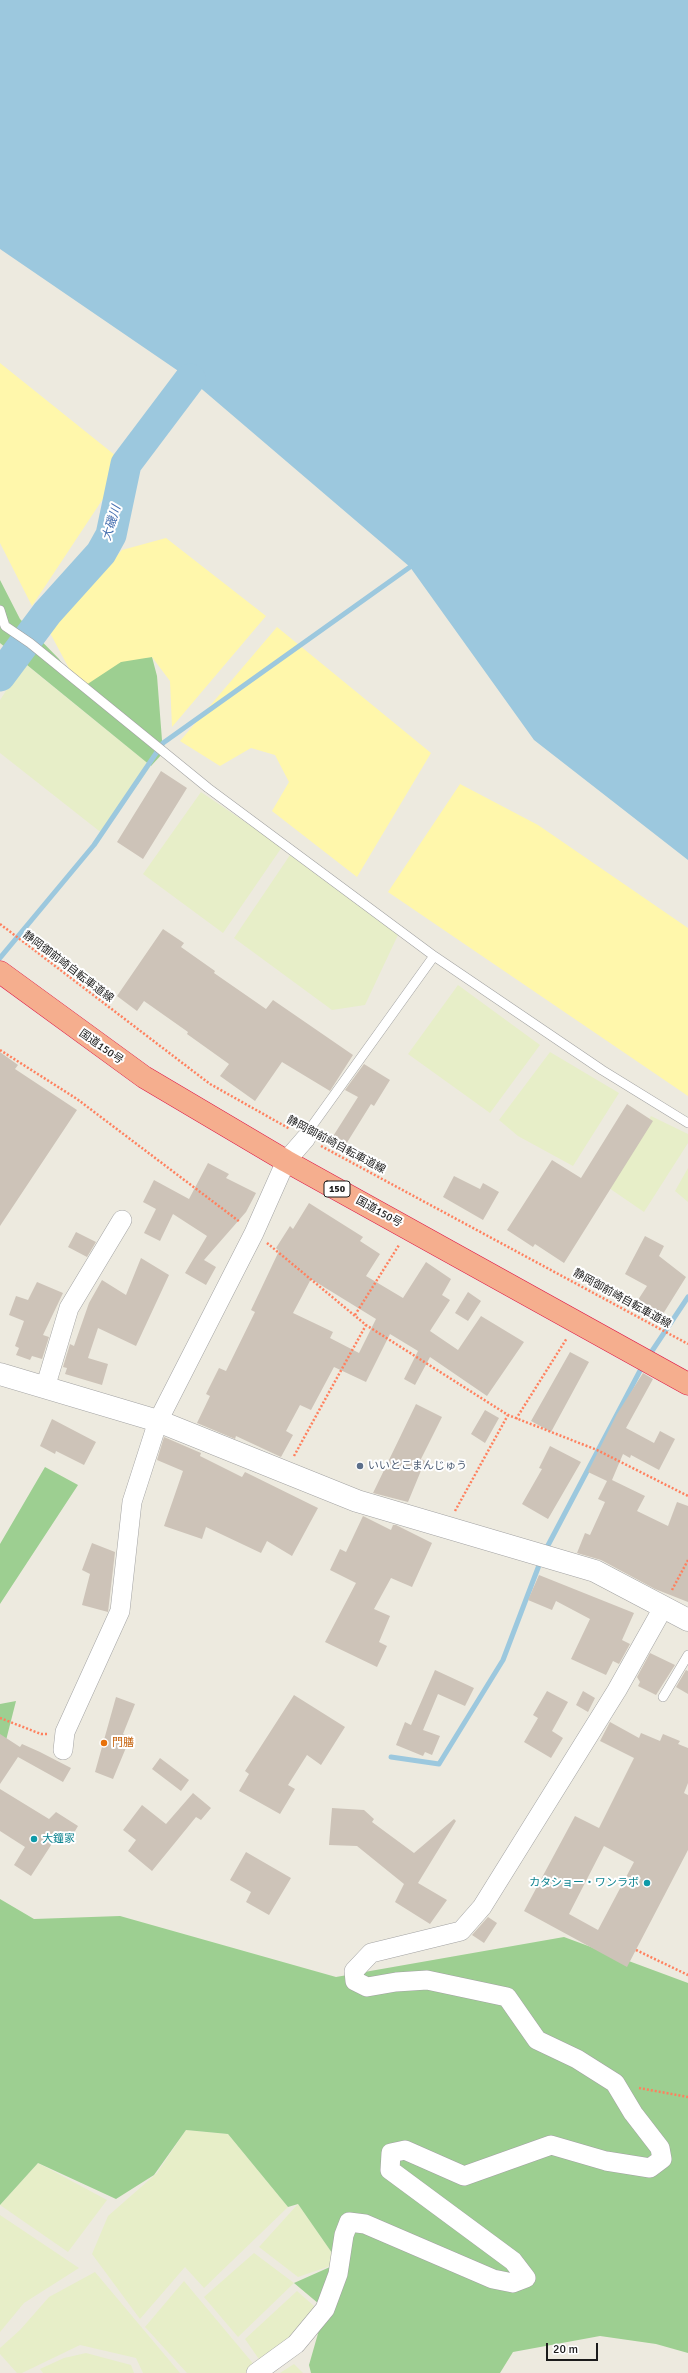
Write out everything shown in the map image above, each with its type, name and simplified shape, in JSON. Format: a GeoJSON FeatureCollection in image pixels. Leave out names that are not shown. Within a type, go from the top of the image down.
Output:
{"type":"FeatureCollection","features":[{"type":"Feature","properties":{"kind":"highway","name":"国道150号"},"geometry":{"type":"LineString","coordinates":[[0,972],[144,1077],[286,1161],[688,1384]]}},
{"type":"Feature","properties":{"kind":"street"},"geometry":{"type":"LineString","coordinates":[[64,1741],[120,1611],[132,1502],[158,1421],[254,1233],[286,1161],[305,1137]]}},
{"type":"Feature","properties":{"kind":"street"},"geometry":{"type":"LineString","coordinates":[[45,1388],[69,1308],[122,1220]]}},
{"type":"Feature","properties":{"kind":"street"},"geometry":{"type":"LineString","coordinates":[[0,1374],[158,1421],[357,1501],[595,1571],[688,1620]]}},
{"type":"Feature","properties":{"kind":"street"},"geometry":{"type":"LineString","coordinates":[[256,2373],[296,2344],[325,2309],[338,2274],[344,2235],[349,2222],[365,2224],[493,2279],[513,2282],[526,2278],[513,2261],[390,2170],[390,2153],[404,2150],[464,2176],[551,2145],[606,2161],[650,2168],[662,2159],[660,2148],[633,2113],[615,2083],[577,2059],[537,2040],[507,1997],[427,1980],[396,1982],[368,1987],[355,1981],[354,1971],[371,1953],[461,1931],[482,1907],[617,1690],[663,1608]]}},
{"type":"Feature","properties":{"kind":"lane"},"geometry":{"type":"LineString","coordinates":[[0,610],[6,626],[30,642],[214,793],[434,956],[602,1070],[688,1123]]}},
{"type":"Feature","properties":{"kind":"lane"},"geometry":{"type":"LineString","coordinates":[[305,1137],[434,956]]}},
{"type":"Feature","properties":{"kind":"lane"},"geometry":{"type":"LineString","coordinates":[[663,1697],[688,1655]]}},
{"type":"Feature","properties":{"kind":"path","name":"静岡御前崎自転車道線"},"geometry":{"type":"LineString","coordinates":[[0,924],[210,1084],[688,1344]]}},
{"type":"Feature","properties":{"kind":"path"},"geometry":{"type":"LineString","coordinates":[[0,1050],[77,1099],[254,1233],[366,1325],[508,1415],[597,1450],[688,1496]]}},
{"type":"Feature","properties":{"kind":"path"},"geometry":{"type":"LineString","coordinates":[[355,1315],[409,1229]]}},
{"type":"Feature","properties":{"kind":"path"},"geometry":{"type":"LineString","coordinates":[[516,1418],[577,1322]]}},
{"type":"Feature","properties":{"kind":"path"},"geometry":{"type":"LineString","coordinates":[[285,1472],[366,1325]]}},
{"type":"Feature","properties":{"kind":"path"},"geometry":{"type":"LineString","coordinates":[[446,1527],[508,1415]]}},
{"type":"Feature","properties":{"kind":"path"},"geometry":{"type":"LineString","coordinates":[[663,1608],[688,1560]]}},
{"type":"Feature","properties":{"kind":"path"},"geometry":{"type":"LineString","coordinates":[[0,1718],[64,1741]]}},
{"type":"Feature","properties":{"kind":"path"},"geometry":{"type":"LineString","coordinates":[[636,1950],[688,1975]]}},
{"type":"Feature","properties":{"kind":"path"},"geometry":{"type":"LineString","coordinates":[[615,2083],[688,2097]]}},
{"type":"Feature","properties":{"kind":"green space"},"geometry":{"type":"Polygon","coordinates":[[[0,580],[20,619],[59,659],[80,689],[108,667],[130,658],[152,657],[157,676],[163,753],[151,766],[0,643],[0,580]]]}},
{"type":"Feature","properties":{"kind":"green space"},"geometry":{"type":"Polygon","coordinates":[[[24,663],[151,766],[103,834],[0,753],[0,700],[24,663]]]}},
{"type":"Feature","properties":{"kind":"green space"},"geometry":{"type":"Polygon","coordinates":[[[201,792],[282,847],[223,933],[143,874],[201,792]]]}},
{"type":"Feature","properties":{"kind":"green space"},"geometry":{"type":"Polygon","coordinates":[[[290,855],[398,935],[365,1005],[332,1010],[234,938],[290,855]]]}},
{"type":"Feature","properties":{"kind":"green space"},"geometry":{"type":"Polygon","coordinates":[[[458,985],[540,1045],[490,1113],[408,1054],[458,985]]]}},
{"type":"Feature","properties":{"kind":"green space"},"geometry":{"type":"Polygon","coordinates":[[[550,1052],[619,1093],[573,1166],[518,1136],[499,1120],[550,1052]]]}},
{"type":"Feature","properties":{"kind":"green space"},"geometry":{"type":"Polygon","coordinates":[[[651,1116],[688,1134],[688,1143],[644,1212],[609,1188],[651,1116]]]}},
{"type":"Feature","properties":{"kind":"green space"},"geometry":{"type":"Polygon","coordinates":[[[688,1168],[688,1202],[675,1191],[688,1168]]]}},
{"type":"Feature","properties":{"kind":"green space"},"geometry":{"type":"Polygon","coordinates":[[[45,1467],[78,1485],[0,1604],[0,1544],[45,1467]]]}},
{"type":"Feature","properties":{"kind":"green space"},"geometry":{"type":"Polygon","coordinates":[[[16,1701],[0,1764],[0,1704],[16,1701]]]}},
{"type":"Feature","properties":{"kind":"green space"},"geometry":{"type":"Polygon","coordinates":[[[0,1899],[34,1919],[120,1916],[336,1977],[564,1937],[688,1983],[688,2353],[656,2344],[600,2336],[513,2352],[500,2373],[311,2373],[309,2365],[325,2309],[294,2283],[339,2263],[298,2204],[288,2207],[228,2134],[186,2130],[154,2175],[116,2199],[38,2163],[0,2205],[0,1899]]]}},
{"type":"Feature","properties":{"kind":"green space"},"geometry":{"type":"Polygon","coordinates":[[[186,2130],[228,2134],[288,2207],[204,2288],[185,2267],[140,2319],[92,2254],[108,2216],[157,2173],[186,2130]]]}},
{"type":"Feature","properties":{"kind":"green space"},"geometry":{"type":"Polygon","coordinates":[[[38,2163],[107,2200],[68,2252],[0,2205],[38,2163]]]}},
{"type":"Feature","properties":{"kind":"green space"},"geometry":{"type":"Polygon","coordinates":[[[298,2204],[339,2263],[298,2277],[259,2247],[298,2204]]]}},
{"type":"Feature","properties":{"kind":"green space"},"geometry":{"type":"Polygon","coordinates":[[[0,2215],[79,2268],[24,2303],[0,2332],[0,2215]]]}},
{"type":"Feature","properties":{"kind":"green space"},"geometry":{"type":"Polygon","coordinates":[[[254,2253],[294,2283],[238,2337],[204,2297],[254,2253]]]}},
{"type":"Feature","properties":{"kind":"green space"},"geometry":{"type":"Polygon","coordinates":[[[95,2272],[180,2373],[143,2373],[136,2358],[80,2345],[22,2373],[17,2373],[0,2354],[0,2348],[20,2330],[49,2297],[95,2272]]]}},
{"type":"Feature","properties":{"kind":"green space"},"geometry":{"type":"Polygon","coordinates":[[[184,2281],[261,2373],[187,2373],[145,2327],[184,2281]]]}},
{"type":"Feature","properties":{"kind":"green space"},"geometry":{"type":"Polygon","coordinates":[[[297,2291],[322,2313],[263,2365],[245,2339],[297,2291]]]}},
{"type":"Feature","properties":{"kind":"green space"},"geometry":{"type":"Polygon","coordinates":[[[86,2353],[131,2365],[134,2373],[43,2373],[40,2369],[64,2358],[86,2353]]]}},
{"type":"Feature","properties":{"kind":"green space"},"geometry":{"type":"Polygon","coordinates":[[[294,2364],[303,2373],[280,2373],[294,2364]]]}},
{"type":"Feature","properties":{"kind":"sand"},"geometry":{"type":"Polygon","coordinates":[[[0,363],[126,464],[32,606],[0,543],[0,363]]]}},
{"type":"Feature","properties":{"kind":"sand"},"geometry":{"type":"Polygon","coordinates":[[[166,538],[266,616],[172,727],[170,681],[152,657],[121,662],[80,689],[49,631],[122,550],[166,538]]]}},
{"type":"Feature","properties":{"kind":"sand"},"geometry":{"type":"Polygon","coordinates":[[[277,627],[431,753],[357,877],[272,811],[289,782],[275,755],[251,748],[220,766],[180,741],[277,627]]]}},
{"type":"Feature","properties":{"kind":"sand"},"geometry":{"type":"Polygon","coordinates":[[[460,784],[538,825],[688,928],[688,1096],[388,892],[460,784]]]}},
{"type":"Feature","properties":{"kind":"water"},"geometry":{"type":"Polygon","coordinates":[[[0,0],[688,0],[688,860],[534,740],[410,567],[190,379],[0,249],[0,0]]]}},
{"type":"Feature","properties":{"kind":"building"},"geometry":{"type":"Polygon","coordinates":[[[161,771],[187,788],[143,859],[117,842],[161,771]]]}},
{"type":"Feature","properties":{"kind":"building"},"geometry":{"type":"Polygon","coordinates":[[[163,929],[184,943],[181,947],[215,971],[214,973],[266,1009],[273,1000],[353,1055],[330,1091],[282,1062],[255,1101],[220,1076],[229,1064],[187,1034],[188,1032],[144,1001],[137,1011],[117,996],[163,929]]]}},
{"type":"Feature","properties":{"kind":"building"},"geometry":{"type":"Polygon","coordinates":[[[0,1052],[18,1065],[15,1069],[77,1110],[0,1226],[0,1052]]]}},
{"type":"Feature","properties":{"kind":"building"},"geometry":{"type":"Polygon","coordinates":[[[364,1064],[390,1080],[374,1106],[371,1104],[343,1149],[330,1141],[358,1097],[345,1090],[364,1064]]]}},
{"type":"Feature","properties":{"kind":"building"},"geometry":{"type":"Polygon","coordinates":[[[627,1104],[653,1121],[564,1263],[535,1244],[533,1247],[507,1230],[552,1160],[581,1178],[627,1104]]]}},
{"type":"Feature","properties":{"kind":"building"},"geometry":{"type":"Polygon","coordinates":[[[208,1163],[229,1174],[226,1178],[256,1193],[246,1212],[204,1260],[216,1267],[206,1285],[185,1273],[207,1236],[173,1214],[160,1241],[144,1233],[156,1209],[143,1202],[154,1180],[189,1199],[208,1163]]]}},
{"type":"Feature","properties":{"kind":"building"},"geometry":{"type":"Polygon","coordinates":[[[454,1176],[480,1189],[483,1183],[499,1192],[483,1220],[443,1197],[454,1176]]]}},
{"type":"Feature","properties":{"kind":"building"},"geometry":{"type":"Polygon","coordinates":[[[309,1203],[363,1237],[360,1241],[380,1254],[366,1276],[403,1298],[426,1262],[451,1279],[442,1295],[450,1300],[430,1331],[458,1350],[481,1316],[524,1342],[487,1396],[430,1357],[415,1385],[404,1379],[418,1351],[390,1334],[366,1382],[334,1367],[311,1410],[300,1405],[286,1431],[293,1435],[281,1457],[236,1436],[235,1439],[197,1423],[210,1396],[206,1394],[219,1368],[226,1371],[255,1312],[251,1310],[279,1251],[276,1248],[290,1226],[293,1229],[309,1203]],[[311,1279],[293,1313],[333,1332],[330,1338],[359,1353],[376,1319],[311,1279]]]}},
{"type":"Feature","properties":{"kind":"building"},"geometry":{"type":"Polygon","coordinates":[[[76,1232],[96,1242],[87,1257],[68,1247],[76,1232]]]}},
{"type":"Feature","properties":{"kind":"building"},"geometry":{"type":"Polygon","coordinates":[[[645,1236],[664,1246],[659,1256],[686,1277],[658,1322],[634,1306],[647,1286],[625,1274],[645,1236]]]}},
{"type":"Feature","properties":{"kind":"building"},"geometry":{"type":"Polygon","coordinates":[[[141,1258],[169,1275],[136,1346],[98,1328],[88,1358],[108,1364],[102,1385],[65,1374],[67,1368],[63,1367],[70,1344],[74,1346],[89,1303],[102,1280],[126,1295],[141,1258]]]}},
{"type":"Feature","properties":{"kind":"building"},"geometry":{"type":"Polygon","coordinates":[[[37,1282],[63,1293],[43,1335],[49,1337],[42,1359],[32,1356],[30,1360],[16,1355],[19,1348],[15,1346],[24,1321],[9,1315],[16,1296],[28,1300],[37,1282]]]}},
{"type":"Feature","properties":{"kind":"building"},"geometry":{"type":"Polygon","coordinates":[[[468,1292],[481,1301],[468,1321],[455,1313],[468,1292]]]}},
{"type":"Feature","properties":{"kind":"building"},"geometry":{"type":"Polygon","coordinates":[[[570,1352],[589,1362],[551,1432],[531,1421],[570,1352]]]}},
{"type":"Feature","properties":{"kind":"building"},"geometry":{"type":"Polygon","coordinates":[[[643,1373],[653,1379],[626,1428],[654,1443],[660,1431],[675,1439],[659,1470],[631,1455],[630,1458],[623,1454],[612,1480],[645,1496],[637,1511],[668,1526],[677,1502],[688,1506],[688,1602],[655,1589],[601,1560],[577,1553],[585,1533],[590,1535],[605,1502],[598,1499],[607,1481],[588,1472],[617,1414],[643,1373]]]}},
{"type":"Feature","properties":{"kind":"building"},"geometry":{"type":"Polygon","coordinates":[[[416,1404],[442,1417],[421,1459],[425,1461],[408,1502],[373,1493],[416,1404]]]}},
{"type":"Feature","properties":{"kind":"building"},"geometry":{"type":"Polygon","coordinates":[[[485,1410],[499,1418],[485,1443],[471,1434],[485,1410]]]}},
{"type":"Feature","properties":{"kind":"building"},"geometry":{"type":"Polygon","coordinates":[[[52,1419],[96,1442],[84,1465],[56,1451],[55,1454],[40,1446],[52,1419]]]}},
{"type":"Feature","properties":{"kind":"building"},"geometry":{"type":"Polygon","coordinates":[[[164,1437],[201,1453],[200,1456],[242,1477],[245,1472],[318,1508],[292,1556],[267,1541],[261,1553],[206,1527],[202,1539],[164,1526],[183,1471],[157,1460],[164,1437]]]}},
{"type":"Feature","properties":{"kind":"building"},"geometry":{"type":"Polygon","coordinates":[[[550,1446],[581,1462],[548,1519],[522,1504],[542,1469],[539,1468],[550,1446]]]}},
{"type":"Feature","properties":{"kind":"building"},"geometry":{"type":"Polygon","coordinates":[[[363,1516],[391,1530],[393,1525],[396,1525],[432,1543],[412,1587],[391,1578],[374,1609],[390,1616],[379,1642],[387,1646],[377,1667],[325,1642],[356,1583],[330,1570],[340,1549],[346,1552],[363,1516]]]}},
{"type":"Feature","properties":{"kind":"building"},"geometry":{"type":"Polygon","coordinates":[[[92,1543],[115,1552],[108,1612],[82,1605],[90,1574],[82,1570],[92,1543]]]}},
{"type":"Feature","properties":{"kind":"building"},"geometry":{"type":"Polygon","coordinates":[[[539,1575],[634,1613],[622,1640],[630,1644],[619,1664],[613,1661],[606,1675],[571,1659],[590,1619],[556,1601],[552,1610],[528,1600],[539,1575]]]}},
{"type":"Feature","properties":{"kind":"building"},"geometry":{"type":"Polygon","coordinates":[[[650,1653],[675,1665],[656,1695],[638,1686],[640,1682],[637,1677],[650,1653]]]}},
{"type":"Feature","properties":{"kind":"building"},"geometry":{"type":"Polygon","coordinates":[[[435,1670],[474,1688],[465,1706],[438,1694],[423,1730],[440,1736],[432,1755],[425,1752],[423,1756],[396,1745],[405,1722],[411,1725],[435,1670]]]}},
{"type":"Feature","properties":{"kind":"building"},"geometry":{"type":"Polygon","coordinates":[[[686,1670],[688,1671],[688,1694],[676,1687],[686,1670]]]}},
{"type":"Feature","properties":{"kind":"building"},"geometry":{"type":"Polygon","coordinates":[[[547,1691],[568,1702],[552,1731],[563,1738],[551,1758],[524,1742],[538,1718],[533,1715],[547,1691]]]}},
{"type":"Feature","properties":{"kind":"building"},"geometry":{"type":"Polygon","coordinates":[[[583,1691],[595,1698],[588,1712],[576,1705],[583,1691]]]}},
{"type":"Feature","properties":{"kind":"building"},"geometry":{"type":"Polygon","coordinates":[[[294,1695],[345,1727],[321,1765],[307,1755],[288,1785],[295,1789],[280,1814],[239,1791],[249,1774],[245,1771],[294,1695]]]}},
{"type":"Feature","properties":{"kind":"building"},"geometry":{"type":"Polygon","coordinates":[[[116,1697],[135,1704],[123,1734],[130,1738],[113,1779],[95,1772],[116,1697]]]}},
{"type":"Feature","properties":{"kind":"building"},"geometry":{"type":"Polygon","coordinates":[[[610,1722],[639,1738],[641,1733],[660,1741],[663,1734],[680,1741],[678,1744],[688,1748],[688,1783],[684,1793],[688,1795],[688,1850],[627,1967],[524,1911],[575,1816],[599,1828],[634,1758],[600,1741],[610,1722]],[[604,1846],[569,1914],[598,1930],[634,1862],[604,1846]]]}},
{"type":"Feature","properties":{"kind":"building"},"geometry":{"type":"Polygon","coordinates":[[[0,1734],[20,1747],[22,1744],[71,1768],[63,1782],[18,1757],[0,1784],[0,1734]]]}},
{"type":"Feature","properties":{"kind":"building"},"geometry":{"type":"Polygon","coordinates":[[[160,1758],[189,1780],[181,1791],[152,1769],[160,1758]]]}},
{"type":"Feature","properties":{"kind":"building","name":"大鐘家"},"geometry":{"type":"Polygon","coordinates":[[[0,1789],[49,1819],[56,1812],[78,1826],[68,1843],[57,1836],[31,1876],[14,1865],[25,1847],[0,1831],[0,1789]]]}},
{"type":"Feature","properties":{"kind":"building"},"geometry":{"type":"Polygon","coordinates":[[[193,1793],[211,1808],[201,1820],[196,1817],[152,1871],[128,1851],[136,1840],[123,1830],[142,1805],[166,1824],[193,1793]]]}},
{"type":"Feature","properties":{"kind":"building"},"geometry":{"type":"Polygon","coordinates":[[[332,1808],[364,1810],[374,1819],[372,1822],[414,1853],[454,1819],[456,1821],[418,1883],[447,1900],[430,1924],[395,1902],[404,1884],[357,1846],[329,1845],[332,1808]]]}},
{"type":"Feature","properties":{"kind":"building"},"geometry":{"type":"Polygon","coordinates":[[[246,1852],[291,1878],[269,1915],[246,1902],[251,1892],[230,1880],[246,1852]]]}},
{"type":"Feature","properties":{"kind":"building"},"geometry":{"type":"Polygon","coordinates":[[[488,1917],[497,1923],[484,1943],[472,1935],[488,1917]]]}},
{"type":"Feature","properties":{"kind":"waterway","name":"大磯川"},"geometry":{"type":"LineString","coordinates":[[0,676],[47,613],[101,553],[111,535],[126,464],[190,379]]}},
{"type":"Feature","properties":{"kind":"waterway"},"geometry":{"type":"LineString","coordinates":[[0,958],[94,845],[163,743],[410,567]]}},
{"type":"Feature","properties":{"kind":"waterway"},"geometry":{"type":"LineString","coordinates":[[648,1357],[688,1297]]}},
{"type":"Feature","properties":{"kind":"waterway"},"geometry":{"type":"LineString","coordinates":[[545,1551],[643,1365]]}},
{"type":"Feature","properties":{"kind":"waterway"},"geometry":{"type":"LineString","coordinates":[[391,1757],[439,1764],[503,1660],[541,1560]]}},
{"type":"Feature","properties":{"kind":"place","name":"いいとこまんじゅう"},"geometry":{"type":"Point","coordinates":[360,1466]}},
{"type":"Feature","properties":{"kind":"place","name":"門膳"},"geometry":{"type":"Point","coordinates":[104,1743]}},
{"type":"Feature","properties":{"kind":"place","name":"大鐘家"},"geometry":{"type":"Point","coordinates":[34,1839]}},
{"type":"Feature","properties":{"kind":"place","name":"カタショー・ワンラボ"},"geometry":{"type":"Point","coordinates":[647,1883]}}]}
